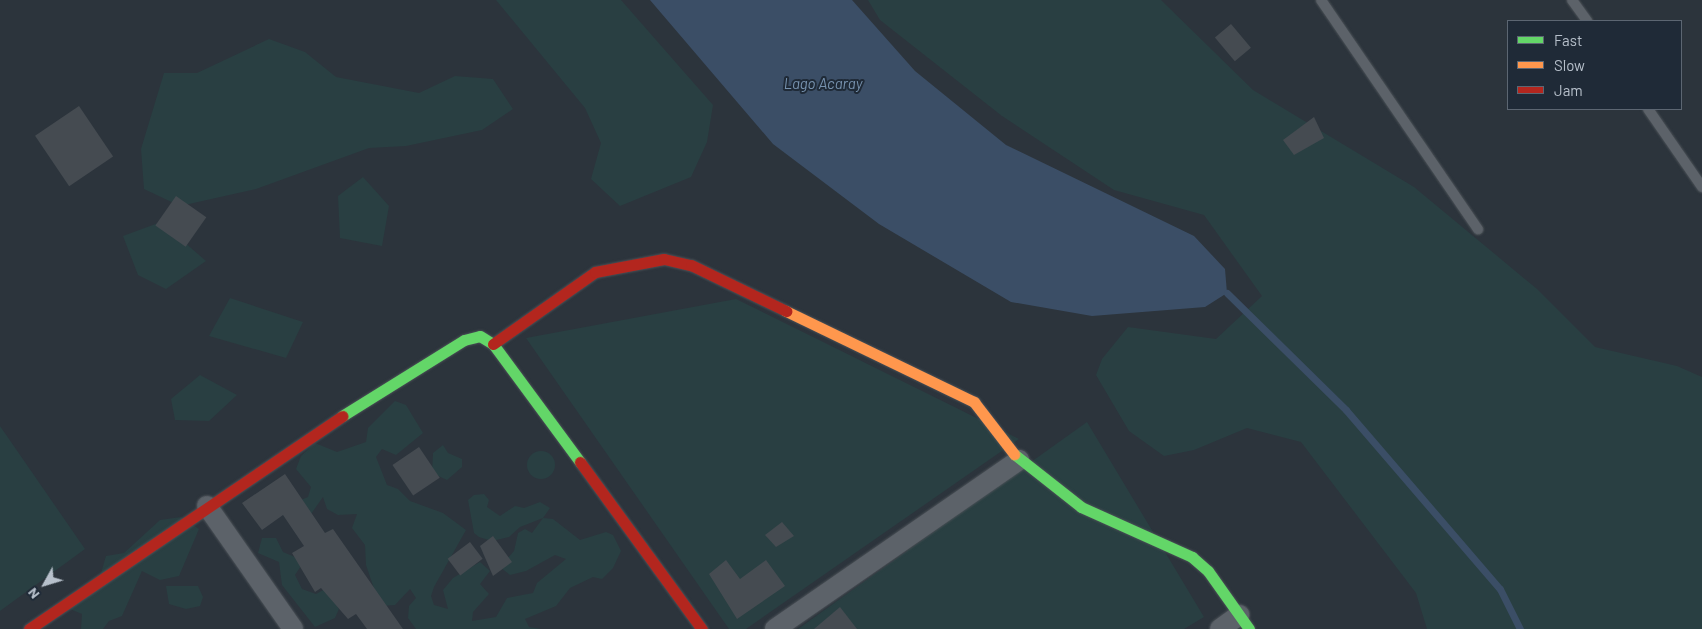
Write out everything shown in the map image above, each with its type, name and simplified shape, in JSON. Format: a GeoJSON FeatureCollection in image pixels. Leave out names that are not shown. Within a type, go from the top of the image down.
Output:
{"type":"FeatureCollection","features":[{"type":"Feature","properties":{"kind":"street"},"geometry":{"type":"LineString","coordinates":[[493,344],[595,272],[664,259],[691,265],[974,402],[1019,460],[1081,507],[1192,557],[1208,571],[1244,622],[1220,629]]}},
{"type":"Feature","properties":{"kind":"street"},"geometry":{"type":"LineString","coordinates":[[30,629],[340,416],[464,340],[480,336],[493,344],[702,629]]}},
{"type":"Feature","properties":{"kind":"street"},"geometry":{"type":"LineString","coordinates":[[775,629],[1019,460]]}},
{"type":"Feature","properties":{"kind":"street"},"geometry":{"type":"LineString","coordinates":[[207,506],[293,629]]}},
{"type":"Feature","properties":{"kind":"lane"},"geometry":{"type":"LineString","coordinates":[[1321,0],[1478,229]]}},
{"type":"Feature","properties":{"kind":"lane"},"geometry":{"type":"LineString","coordinates":[[1572,0],[1586,20]]}},
{"type":"Feature","properties":{"kind":"lane"},"geometry":{"type":"LineString","coordinates":[[1649,110],[1702,187]]}},
{"type":"Feature","properties":{"kind":"green space"},"geometry":{"type":"Polygon","coordinates":[[[496,0],[621,0],[713,105],[707,142],[691,177],[620,206],[591,179],[601,143],[585,108],[496,0]]]}},
{"type":"Feature","properties":{"kind":"green space"},"geometry":{"type":"Polygon","coordinates":[[[868,0],[1161,0],[1253,90],[1414,187],[1537,289],[1595,347],[1677,366],[1702,377],[1702,629],[1427,629],[1416,593],[1301,442],[1247,428],[1194,450],[1164,456],[1129,431],[1096,375],[1102,359],[1128,327],[1216,339],[1262,296],[1204,215],[1114,190],[1002,116],[880,20],[868,0]]]}},
{"type":"Feature","properties":{"kind":"green space"},"geometry":{"type":"Polygon","coordinates":[[[269,39],[305,52],[336,77],[419,93],[455,76],[493,79],[513,109],[482,130],[406,146],[369,148],[256,189],[180,206],[144,189],[141,149],[164,73],[197,73],[269,39]]]}},
{"type":"Feature","properties":{"kind":"green space"},"geometry":{"type":"Polygon","coordinates":[[[363,177],[389,206],[382,246],[340,238],[338,196],[363,177]]]}},
{"type":"Feature","properties":{"kind":"green space"},"geometry":{"type":"Polygon","coordinates":[[[161,222],[206,261],[166,289],[138,275],[123,236],[161,222]]]}},
{"type":"Feature","properties":{"kind":"green space"},"geometry":{"type":"Polygon","coordinates":[[[230,298],[303,322],[286,358],[209,336],[230,298]]]}},
{"type":"Feature","properties":{"kind":"green space"},"geometry":{"type":"Polygon","coordinates":[[[736,299],[1019,439],[746,629],[729,629],[526,338],[736,299]]]}},
{"type":"Feature","properties":{"kind":"green space"},"geometry":{"type":"Polygon","coordinates":[[[200,375],[237,395],[209,421],[175,420],[171,399],[200,375]]]}},
{"type":"Feature","properties":{"kind":"green space"},"geometry":{"type":"Polygon","coordinates":[[[395,401],[406,405],[423,433],[396,455],[382,449],[376,457],[387,485],[398,489],[410,501],[443,513],[466,530],[434,587],[431,596],[434,605],[448,609],[443,590],[453,578],[480,562],[490,571],[480,584],[489,594],[473,612],[472,621],[496,617],[507,598],[533,593],[537,583],[566,559],[555,555],[526,571],[510,575],[500,567],[514,551],[518,533],[525,529],[532,533],[543,518],[553,519],[580,540],[606,532],[613,535],[621,551],[613,568],[602,579],[593,577],[570,588],[556,606],[525,619],[529,627],[541,629],[416,629],[408,618],[409,606],[416,598],[410,589],[395,605],[380,606],[366,565],[365,545],[352,528],[357,514],[338,515],[327,509],[323,497],[311,514],[301,500],[308,497],[311,487],[296,469],[301,456],[315,443],[337,452],[366,442],[368,428],[395,401]]]}},
{"type":"Feature","properties":{"kind":"green space"},"geometry":{"type":"Polygon","coordinates":[[[1087,422],[1204,617],[1184,629],[798,629],[1087,422]]]}},
{"type":"Feature","properties":{"kind":"green space"},"geometry":{"type":"Polygon","coordinates":[[[0,426],[85,549],[0,611],[0,426]]]}},
{"type":"Feature","properties":{"kind":"green space"},"geometry":{"type":"Polygon","coordinates":[[[443,445],[448,453],[462,459],[462,467],[447,480],[432,473],[433,453],[443,445]]]}},
{"type":"Feature","properties":{"kind":"green space"},"geometry":{"type":"Polygon","coordinates":[[[541,451],[551,455],[555,465],[551,475],[541,479],[531,475],[527,465],[531,455],[541,451]]]}},
{"type":"Feature","properties":{"kind":"green space"},"geometry":{"type":"Polygon","coordinates":[[[484,494],[489,500],[487,507],[500,516],[515,506],[524,508],[540,502],[550,508],[543,518],[520,527],[509,537],[492,541],[479,537],[474,533],[468,500],[474,495],[484,494]]]}},
{"type":"Feature","properties":{"kind":"green space"},"geometry":{"type":"Polygon","coordinates":[[[181,517],[199,529],[179,576],[160,580],[142,571],[122,616],[109,621],[103,629],[81,629],[82,614],[70,609],[101,573],[106,556],[124,553],[160,520],[181,517]]]}},
{"type":"Feature","properties":{"kind":"green space"},"geometry":{"type":"Polygon","coordinates":[[[262,538],[276,538],[283,552],[295,557],[301,566],[295,575],[302,589],[316,594],[325,589],[339,609],[335,618],[315,627],[282,585],[279,562],[258,553],[262,538]]]}},
{"type":"Feature","properties":{"kind":"green space"},"geometry":{"type":"Polygon","coordinates":[[[166,586],[198,586],[203,597],[200,606],[186,609],[169,604],[166,586]]]}},
{"type":"Feature","properties":{"kind":"water","name":"Lago Acaray"},"geometry":{"type":"Polygon","coordinates":[[[650,0],[852,0],[915,71],[1006,145],[1194,236],[1225,269],[1227,293],[1205,307],[1092,316],[1011,302],[879,224],[773,144],[650,0]]]}},
{"type":"Feature","properties":{"kind":"building"},"geometry":{"type":"Polygon","coordinates":[[[1231,24],[1251,48],[1235,61],[1215,37],[1231,24]]]}},
{"type":"Feature","properties":{"kind":"building"},"geometry":{"type":"Polygon","coordinates":[[[79,106],[113,157],[69,186],[35,136],[79,106]]]}},
{"type":"Feature","properties":{"kind":"building"},"geometry":{"type":"Polygon","coordinates":[[[1314,117],[1324,138],[1294,155],[1283,140],[1314,117]]]}},
{"type":"Feature","properties":{"kind":"building"},"geometry":{"type":"Polygon","coordinates":[[[176,196],[206,217],[186,247],[155,225],[176,196]]]}},
{"type":"Feature","properties":{"kind":"building"},"geometry":{"type":"Polygon","coordinates":[[[419,447],[440,478],[413,496],[392,465],[419,447]]]}},
{"type":"Feature","properties":{"kind":"building"},"geometry":{"type":"Polygon","coordinates":[[[285,474],[325,533],[333,529],[403,629],[367,629],[356,614],[348,619],[321,588],[315,592],[292,553],[304,546],[283,515],[262,530],[242,503],[285,474]]]}},
{"type":"Feature","properties":{"kind":"building"},"geometry":{"type":"Polygon","coordinates":[[[782,522],[794,536],[776,547],[765,535],[782,522]]]}},
{"type":"Feature","properties":{"kind":"building"},"geometry":{"type":"Polygon","coordinates":[[[493,536],[512,562],[493,576],[480,546],[493,536]]]}},
{"type":"Feature","properties":{"kind":"building"},"geometry":{"type":"Polygon","coordinates":[[[470,542],[483,559],[460,576],[448,559],[470,542]]]}},
{"type":"Feature","properties":{"kind":"building"},"geometry":{"type":"Polygon","coordinates":[[[726,560],[740,579],[766,560],[785,586],[737,619],[709,574],[726,560]]]}},
{"type":"Feature","properties":{"kind":"building"},"geometry":{"type":"Polygon","coordinates":[[[840,607],[857,629],[814,629],[840,607]]]}},
{"type":"Feature","properties":{"kind":"waterway"},"geometry":{"type":"LineString","coordinates":[[1227,293],[1346,410],[1500,589],[1520,629]]}},
{"type":"Feature","properties":{"kind":"traffic: fast"},"geometry":{"type":"LineString","coordinates":[[342,416],[464,340],[480,336],[493,344],[580,462]]}},
{"type":"Feature","properties":{"kind":"traffic: fast"},"geometry":{"type":"LineString","coordinates":[[1014,454],[1081,507],[1192,557],[1208,571],[1249,629]]}},
{"type":"Feature","properties":{"kind":"traffic: slow"},"geometry":{"type":"LineString","coordinates":[[786,311],[974,402],[1014,454]]}},
{"type":"Feature","properties":{"kind":"traffic: jam"},"geometry":{"type":"LineString","coordinates":[[493,344],[595,272],[664,259],[691,265],[786,311]]}},
{"type":"Feature","properties":{"kind":"traffic: jam"},"geometry":{"type":"LineString","coordinates":[[29,629],[342,416]]}},
{"type":"Feature","properties":{"kind":"traffic: jam"},"geometry":{"type":"LineString","coordinates":[[580,462],[702,629]]}}]}
